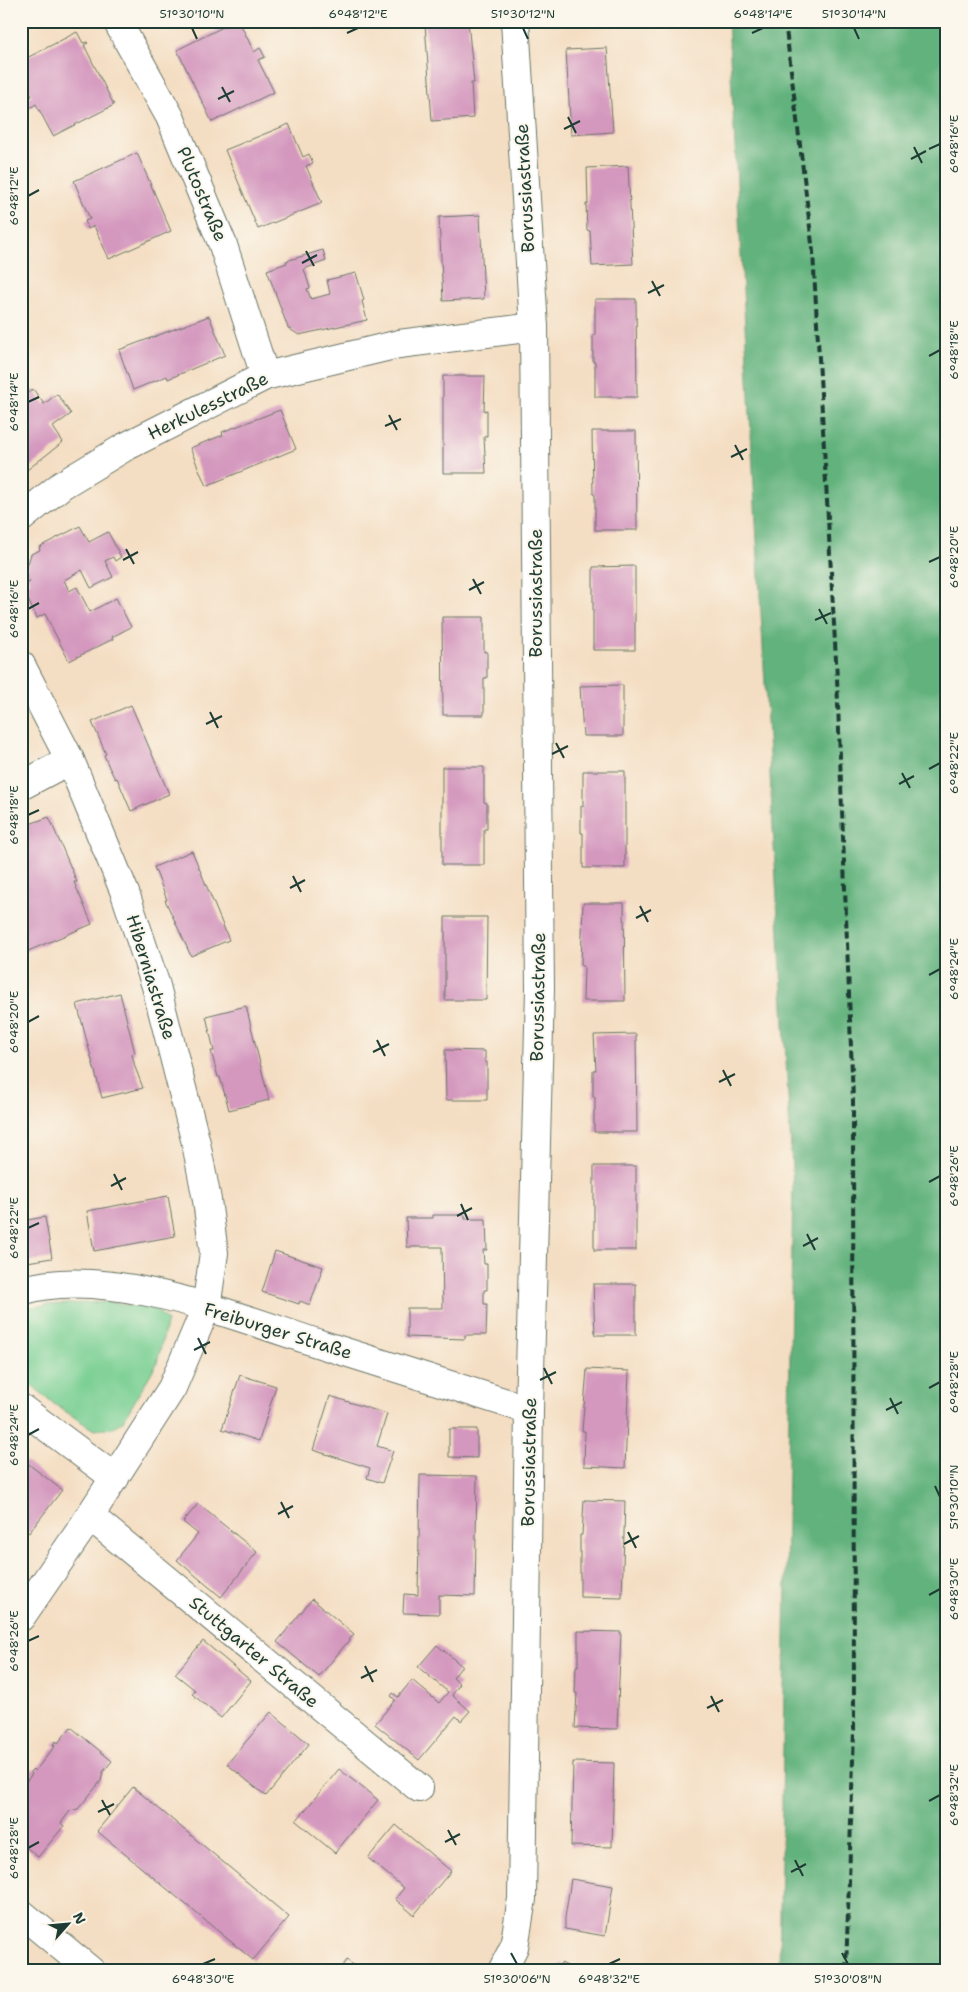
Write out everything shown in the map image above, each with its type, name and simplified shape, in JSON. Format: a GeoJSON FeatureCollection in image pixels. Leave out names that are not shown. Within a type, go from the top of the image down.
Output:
{"type":"FeatureCollection","features":[{"type":"Feature","properties":{"kind":"street","name":"Plutostraße"},"geometry":{"type":"LineString","coordinates":[[117,21],[170,117],[224,245],[265,376]]}},
{"type":"Feature","properties":{"kind":"street","name":"Borussiastraße"},"geometry":{"type":"LineString","coordinates":[[502,1971],[514,1947],[522,1899],[530,1410],[540,989],[534,327],[516,21]]}},
{"type":"Feature","properties":{"kind":"street","name":"Herkulesstraße"},"geometry":{"type":"LineString","coordinates":[[21,518],[62,485],[125,447],[265,376],[399,344],[534,327]]}},
{"type":"Feature","properties":{"kind":"street","name":"Hiberniastraße"},"geometry":{"type":"LineString","coordinates":[[21,665],[70,760],[125,893],[156,986],[196,1143],[207,1200],[214,1253],[206,1308]]}},
{"type":"Feature","properties":{"kind":"street"},"geometry":{"type":"LineString","coordinates":[[21,786],[70,760]]}},
{"type":"Feature","properties":{"kind":"street","name":"Freiburger Straße"},"geometry":{"type":"LineString","coordinates":[[21,1291],[70,1283],[134,1289],[206,1308],[530,1410]]}},
{"type":"Feature","properties":{"kind":"street"},"geometry":{"type":"LineString","coordinates":[[21,1617],[115,1478],[172,1388],[206,1308]]}},
{"type":"Feature","properties":{"kind":"street"},"geometry":{"type":"LineString","coordinates":[[21,1408],[115,1478]]}},
{"type":"Feature","properties":{"kind":"street"},"geometry":{"type":"LineString","coordinates":[[21,1589],[85,1523]]}},
{"type":"Feature","properties":{"kind":"street","name":"Stuttgarter Straße"},"geometry":{"type":"LineString","coordinates":[[85,1523],[418,1788]]}},
{"type":"Feature","properties":{"kind":"street"},"geometry":{"type":"LineString","coordinates":[[21,1913],[91,1971]]}},
{"type":"Feature","properties":{"kind":"green space"},"geometry":{"type":"Polygon","coordinates":[[[728,21],[947,21],[947,1971],[779,1971],[793,1186],[728,21]]]}},
{"type":"Feature","properties":{"kind":"green space"},"geometry":{"type":"Polygon","coordinates":[[[107,1302],[156,1309],[167,1321],[157,1363],[123,1421],[112,1428],[94,1430],[54,1404],[21,1376],[21,1309],[45,1305],[107,1302]]]}},
{"type":"Feature","properties":{"kind":"building"},"geometry":{"type":"Polygon","coordinates":[[[235,21],[239,21],[254,52],[260,48],[265,57],[258,60],[274,92],[212,122],[177,50],[235,21]]]}},
{"type":"Feature","properties":{"kind":"building"},"geometry":{"type":"Polygon","coordinates":[[[468,21],[474,83],[471,83],[473,118],[432,121],[425,24],[468,21]]]}},
{"type":"Feature","properties":{"kind":"building"},"geometry":{"type":"Polygon","coordinates":[[[77,32],[83,43],[88,43],[84,45],[114,105],[53,136],[36,104],[30,108],[26,99],[32,96],[21,75],[21,61],[77,32]]]}},
{"type":"Feature","properties":{"kind":"building"},"geometry":{"type":"Polygon","coordinates":[[[607,48],[613,132],[571,135],[566,50],[607,48]]]}},
{"type":"Feature","properties":{"kind":"building"},"geometry":{"type":"Polygon","coordinates":[[[289,124],[303,157],[309,154],[313,163],[306,166],[322,203],[258,229],[225,150],[289,124]]]}},
{"type":"Feature","properties":{"kind":"building"},"geometry":{"type":"Polygon","coordinates":[[[137,153],[171,231],[109,259],[94,226],[88,229],[85,221],[90,219],[74,181],[137,153]]]}},
{"type":"Feature","properties":{"kind":"building"},"geometry":{"type":"Polygon","coordinates":[[[628,166],[633,264],[592,266],[590,231],[587,230],[587,168],[628,166]]]}},
{"type":"Feature","properties":{"kind":"building"},"geometry":{"type":"Polygon","coordinates":[[[480,215],[484,299],[443,301],[439,217],[480,215]]]}},
{"type":"Feature","properties":{"kind":"building"},"geometry":{"type":"Polygon","coordinates":[[[323,250],[326,261],[304,269],[310,288],[307,289],[311,299],[330,294],[327,280],[356,273],[364,300],[362,301],[367,320],[299,335],[288,328],[267,270],[287,263],[286,261],[323,250]]]}},
{"type":"Feature","properties":{"kind":"building"},"geometry":{"type":"Polygon","coordinates":[[[595,299],[636,299],[637,397],[595,397],[593,335],[595,335],[595,299]]]}},
{"type":"Feature","properties":{"kind":"building"},"geometry":{"type":"Polygon","coordinates":[[[209,316],[225,355],[168,379],[167,376],[133,390],[119,350],[209,316]]]}},
{"type":"Feature","properties":{"kind":"building"},"geometry":{"type":"Polygon","coordinates":[[[443,376],[485,376],[484,411],[487,410],[487,436],[484,437],[486,473],[443,473],[443,376]]]}},
{"type":"Feature","properties":{"kind":"building"},"geometry":{"type":"Polygon","coordinates":[[[33,389],[44,404],[57,394],[71,414],[53,427],[63,442],[27,470],[26,468],[21,472],[21,424],[26,420],[21,414],[21,398],[33,389]]]}},
{"type":"Feature","properties":{"kind":"building"},"geometry":{"type":"Polygon","coordinates":[[[280,410],[296,449],[206,486],[190,448],[223,435],[222,432],[280,410]]]}},
{"type":"Feature","properties":{"kind":"building"},"geometry":{"type":"Polygon","coordinates":[[[592,431],[636,431],[637,530],[595,530],[592,431]]]}},
{"type":"Feature","properties":{"kind":"building"},"geometry":{"type":"Polygon","coordinates":[[[80,526],[89,542],[108,532],[121,557],[115,561],[113,557],[105,561],[113,577],[91,588],[82,570],[64,580],[69,591],[77,587],[90,612],[116,598],[131,627],[112,637],[113,639],[69,661],[45,614],[37,618],[21,586],[30,582],[25,573],[31,554],[40,550],[39,547],[80,526]]]}},
{"type":"Feature","properties":{"kind":"building"},"geometry":{"type":"Polygon","coordinates":[[[635,566],[635,650],[593,650],[593,567],[635,566]]]}},
{"type":"Feature","properties":{"kind":"building"},"geometry":{"type":"Polygon","coordinates":[[[442,617],[484,617],[484,652],[487,652],[487,678],[484,678],[484,715],[443,715],[442,617]]]}},
{"type":"Feature","properties":{"kind":"building"},"geometry":{"type":"Polygon","coordinates":[[[623,685],[623,736],[583,736],[580,686],[623,685]]]}},
{"type":"Feature","properties":{"kind":"building"},"geometry":{"type":"Polygon","coordinates":[[[131,705],[169,794],[131,811],[117,778],[115,779],[109,767],[104,755],[106,754],[92,722],[131,705]]]}},
{"type":"Feature","properties":{"kind":"building"},"geometry":{"type":"Polygon","coordinates":[[[442,767],[484,767],[484,802],[487,803],[487,829],[484,829],[484,865],[442,865],[442,767]]]}},
{"type":"Feature","properties":{"kind":"building"},"geometry":{"type":"Polygon","coordinates":[[[583,771],[625,771],[625,868],[583,868],[581,806],[583,806],[583,771]]]}},
{"type":"Feature","properties":{"kind":"building"},"geometry":{"type":"Polygon","coordinates":[[[49,817],[77,882],[74,882],[92,924],[21,954],[21,827],[49,817]]]}},
{"type":"Feature","properties":{"kind":"building"},"geometry":{"type":"Polygon","coordinates":[[[192,851],[229,940],[191,956],[165,900],[167,900],[154,867],[192,851]]]}},
{"type":"Feature","properties":{"kind":"building"},"geometry":{"type":"Polygon","coordinates":[[[583,903],[624,903],[625,1001],[583,1001],[584,966],[581,966],[583,903]]]}},
{"type":"Feature","properties":{"kind":"building"},"geometry":{"type":"Polygon","coordinates":[[[445,917],[487,917],[486,1000],[445,1000],[445,917]]]}},
{"type":"Feature","properties":{"kind":"building"},"geometry":{"type":"Polygon","coordinates":[[[120,993],[135,1053],[132,1054],[135,1067],[143,1088],[102,1098],[77,1004],[120,993]]]}},
{"type":"Feature","properties":{"kind":"building"},"geometry":{"type":"Polygon","coordinates":[[[246,1006],[269,1100],[229,1110],[211,1051],[214,1051],[206,1016],[246,1006]]]}},
{"type":"Feature","properties":{"kind":"building"},"geometry":{"type":"Polygon","coordinates":[[[636,1034],[637,1132],[594,1132],[595,1097],[593,1097],[593,1070],[596,1070],[594,1035],[636,1034]]]}},
{"type":"Feature","properties":{"kind":"building"},"geometry":{"type":"Polygon","coordinates":[[[445,1050],[485,1051],[485,1062],[487,1062],[487,1100],[446,1100],[445,1050]]]}},
{"type":"Feature","properties":{"kind":"building"},"geometry":{"type":"Polygon","coordinates":[[[594,1166],[636,1166],[636,1250],[594,1250],[594,1166]]]}},
{"type":"Feature","properties":{"kind":"building"},"geometry":{"type":"Polygon","coordinates":[[[168,1196],[175,1236],[94,1251],[87,1211],[168,1196]]]}},
{"type":"Feature","properties":{"kind":"building"},"geometry":{"type":"Polygon","coordinates":[[[433,1215],[465,1215],[465,1219],[486,1219],[487,1250],[483,1250],[484,1264],[487,1264],[487,1290],[484,1290],[484,1304],[487,1304],[486,1335],[465,1335],[465,1339],[407,1337],[407,1308],[443,1308],[442,1247],[407,1247],[406,1218],[433,1218],[433,1215]]]}},
{"type":"Feature","properties":{"kind":"building"},"geometry":{"type":"Polygon","coordinates":[[[45,1217],[52,1258],[21,1263],[21,1221],[45,1217]]]}},
{"type":"Feature","properties":{"kind":"building"},"geometry":{"type":"Polygon","coordinates":[[[275,1251],[323,1267],[310,1305],[300,1301],[299,1304],[262,1292],[275,1251]]]}},
{"type":"Feature","properties":{"kind":"building"},"geometry":{"type":"Polygon","coordinates":[[[593,1284],[636,1284],[636,1335],[595,1335],[593,1284]]]}},
{"type":"Feature","properties":{"kind":"building"},"geometry":{"type":"Polygon","coordinates":[[[587,1369],[629,1371],[625,1468],[584,1466],[585,1431],[582,1431],[587,1369]]]}},
{"type":"Feature","properties":{"kind":"building"},"geometry":{"type":"Polygon","coordinates":[[[240,1375],[276,1386],[259,1441],[222,1429],[240,1375]]]}},
{"type":"Feature","properties":{"kind":"building"},"geometry":{"type":"Polygon","coordinates":[[[330,1396],[387,1414],[377,1446],[393,1451],[382,1483],[367,1478],[370,1468],[313,1450],[330,1396]]]}},
{"type":"Feature","properties":{"kind":"building"},"geometry":{"type":"Polygon","coordinates":[[[449,1429],[477,1429],[477,1458],[449,1457],[449,1429]]]}},
{"type":"Feature","properties":{"kind":"building"},"geometry":{"type":"Polygon","coordinates":[[[22,1459],[62,1490],[29,1533],[21,1527],[22,1459]]]}},
{"type":"Feature","properties":{"kind":"building"},"geometry":{"type":"Polygon","coordinates":[[[420,1475],[477,1476],[475,1596],[439,1595],[439,1614],[403,1613],[404,1594],[418,1595],[420,1475]]]}},
{"type":"Feature","properties":{"kind":"building"},"geometry":{"type":"Polygon","coordinates":[[[584,1500],[625,1501],[622,1598],[580,1597],[580,1535],[582,1535],[584,1500]]]}},
{"type":"Feature","properties":{"kind":"building"},"geometry":{"type":"Polygon","coordinates":[[[198,1504],[257,1552],[221,1597],[177,1560],[198,1534],[183,1522],[198,1504]]]}},
{"type":"Feature","properties":{"kind":"building"},"geometry":{"type":"Polygon","coordinates":[[[312,1599],[354,1634],[319,1677],[277,1642],[312,1599]]]}},
{"type":"Feature","properties":{"kind":"building"},"geometry":{"type":"Polygon","coordinates":[[[578,1631],[621,1632],[617,1729],[575,1728],[578,1631]]]}},
{"type":"Feature","properties":{"kind":"building"},"geometry":{"type":"Polygon","coordinates":[[[203,1641],[251,1681],[221,1718],[192,1694],[195,1690],[175,1674],[203,1641]]]}},
{"type":"Feature","properties":{"kind":"building"},"geometry":{"type":"Polygon","coordinates":[[[437,1645],[462,1666],[453,1678],[460,1684],[452,1695],[470,1711],[461,1721],[456,1716],[419,1760],[375,1724],[395,1700],[391,1696],[393,1693],[398,1697],[412,1680],[439,1703],[448,1692],[418,1667],[437,1645]]]}},
{"type":"Feature","properties":{"kind":"building"},"geometry":{"type":"Polygon","coordinates":[[[271,1712],[309,1744],[266,1796],[227,1764],[271,1712]]]}},
{"type":"Feature","properties":{"kind":"building"},"geometry":{"type":"Polygon","coordinates":[[[71,1727],[112,1761],[103,1772],[101,1781],[78,1809],[70,1811],[61,1823],[64,1826],[38,1857],[21,1843],[21,1788],[32,1774],[30,1772],[33,1769],[35,1771],[55,1746],[53,1744],[56,1741],[58,1743],[71,1727]]]}},
{"type":"Feature","properties":{"kind":"building"},"geometry":{"type":"Polygon","coordinates":[[[573,1762],[614,1763],[612,1847],[571,1846],[573,1762]]]}},
{"type":"Feature","properties":{"kind":"building"},"geometry":{"type":"Polygon","coordinates":[[[339,1769],[378,1800],[335,1853],[296,1821],[339,1769]]]}},
{"type":"Feature","properties":{"kind":"building"},"geometry":{"type":"Polygon","coordinates":[[[133,1787],[289,1917],[253,1960],[97,1831],[133,1787]]]}},
{"type":"Feature","properties":{"kind":"building"},"geometry":{"type":"Polygon","coordinates":[[[396,1825],[451,1871],[414,1915],[395,1899],[404,1888],[368,1858],[396,1825]]]}},
{"type":"Feature","properties":{"kind":"building"},"geometry":{"type":"Polygon","coordinates":[[[571,1879],[613,1886],[605,1936],[565,1929],[571,1879]]]}},
{"type":"Feature","properties":{"kind":"building"},"geometry":{"type":"Polygon","coordinates":[[[347,1960],[361,1971],[338,1971],[347,1960]]]}},
{"type":"Feature","properties":{"kind":"building"},"geometry":{"type":"Polygon","coordinates":[[[561,1963],[578,1971],[554,1971],[561,1963]]]}},
{"type":"Feature","properties":{"kind":"railway"},"geometry":{"type":"LineString","coordinates":[[785,21],[813,252],[837,678],[853,1100],[854,1730],[846,1971]]}}]}
